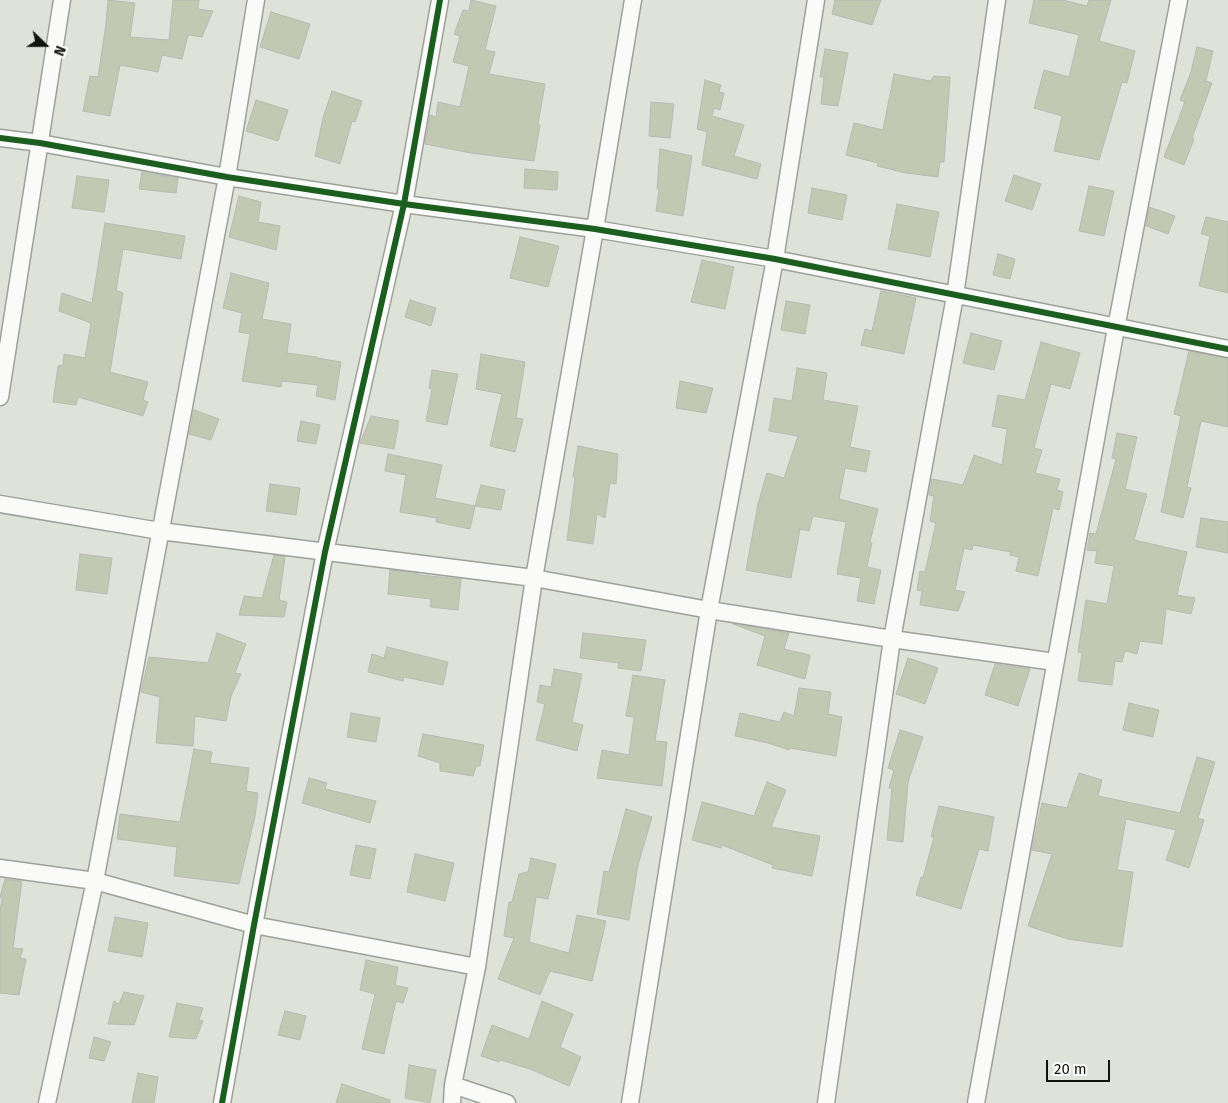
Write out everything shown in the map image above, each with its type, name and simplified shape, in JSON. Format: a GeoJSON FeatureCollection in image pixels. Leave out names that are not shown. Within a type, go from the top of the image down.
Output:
{"type":"FeatureCollection","features":[{"type":"Feature","properties":{"kind":"street"},"geometry":{"type":"LineString","coordinates":[[0,397],[62,0]]}},
{"type":"Feature","properties":{"kind":"street"},"geometry":{"type":"LineString","coordinates":[[47,1103],[95,881],[227,177],[256,0]]}},
{"type":"Feature","properties":{"kind":"street"},"geometry":{"type":"LineString","coordinates":[[222,1103],[325,552],[404,204],[440,0]]}},
{"type":"Feature","properties":{"kind":"street"},"geometry":{"type":"LineString","coordinates":[[452,1103],[453,1085],[477,967],[534,578],[633,0]]}},
{"type":"Feature","properties":{"kind":"street"},"geometry":{"type":"LineString","coordinates":[[630,1103],[709,610],[775,259],[816,0]]}},
{"type":"Feature","properties":{"kind":"street"},"geometry":{"type":"LineString","coordinates":[[826,1103],[892,639],[955,296],[997,0]]}},
{"type":"Feature","properties":{"kind":"street"},"geometry":{"type":"LineString","coordinates":[[976,1103],[1116,328],[1180,0]]}},
{"type":"Feature","properties":{"kind":"street"},"geometry":{"type":"LineString","coordinates":[[0,138],[40,143],[227,177],[404,204],[595,229],[775,259],[1228,349]]}},
{"type":"Feature","properties":{"kind":"street"},"geometry":{"type":"LineString","coordinates":[[0,504],[160,530],[534,578],[709,610],[892,639],[1056,662]]}},
{"type":"Feature","properties":{"kind":"street"},"geometry":{"type":"LineString","coordinates":[[0,868],[95,881],[254,925],[477,967]]}},
{"type":"Feature","properties":{"kind":"street"},"geometry":{"type":"LineString","coordinates":[[453,1085],[507,1103]]}},
{"type":"Feature","properties":{"kind":"building"},"geometry":{"type":"Polygon","coordinates":[[[108,0],[135,3],[130,37],[169,40],[173,0],[199,0],[198,9],[213,11],[202,37],[188,35],[182,59],[162,55],[158,72],[120,65],[110,116],[83,111],[90,76],[98,77],[108,0]]]}},
{"type":"Feature","properties":{"kind":"building"},"geometry":{"type":"Polygon","coordinates":[[[471,0],[496,6],[485,50],[495,52],[489,74],[545,84],[534,161],[471,153],[425,144],[430,115],[436,117],[438,102],[460,107],[469,66],[453,62],[460,36],[454,34],[463,10],[469,11],[471,0]]]}},
{"type":"Feature","properties":{"kind":"building"},"geometry":{"type":"Polygon","coordinates":[[[835,0],[881,0],[872,25],[832,14],[835,0]]]}},
{"type":"Feature","properties":{"kind":"building"},"geometry":{"type":"Polygon","coordinates":[[[1034,0],[1063,0],[1087,6],[1089,0],[1111,0],[1099,41],[1135,51],[1127,83],[1122,82],[1099,160],[1054,151],[1062,116],[1034,108],[1044,70],[1069,77],[1079,35],[1029,23],[1034,0]]]}},
{"type":"Feature","properties":{"kind":"building"},"geometry":{"type":"Polygon","coordinates":[[[271,12],[310,24],[299,59],[260,47],[271,12]]]}},
{"type":"Feature","properties":{"kind":"building"},"geometry":{"type":"Polygon","coordinates":[[[1197,47],[1213,51],[1206,81],[1212,83],[1184,165],[1164,157],[1185,102],[1180,100],[1191,72],[1197,47]]]}},
{"type":"Feature","properties":{"kind":"building"},"geometry":{"type":"Polygon","coordinates":[[[825,49],[848,53],[838,106],[821,104],[824,77],[820,77],[825,49]]]}},
{"type":"Feature","properties":{"kind":"building"},"geometry":{"type":"Polygon","coordinates":[[[894,74],[930,81],[934,76],[950,77],[944,162],[940,162],[938,177],[906,173],[877,166],[878,163],[846,155],[854,123],[883,130],[894,74]]]}},
{"type":"Feature","properties":{"kind":"building"},"geometry":{"type":"Polygon","coordinates":[[[705,80],[721,85],[719,92],[724,93],[720,110],[714,108],[712,116],[744,125],[734,156],[761,164],[757,179],[702,165],[707,132],[697,129],[705,80]]]}},
{"type":"Feature","properties":{"kind":"building"},"geometry":{"type":"Polygon","coordinates":[[[332,91],[362,101],[355,122],[352,121],[340,164],[315,156],[323,118],[332,91]]]}},
{"type":"Feature","properties":{"kind":"building"},"geometry":{"type":"Polygon","coordinates":[[[256,100],[288,110],[278,141],[246,131],[256,100]]]}},
{"type":"Feature","properties":{"kind":"building"},"geometry":{"type":"Polygon","coordinates":[[[651,102],[674,104],[670,138],[649,136],[651,102]]]}},
{"type":"Feature","properties":{"kind":"building"},"geometry":{"type":"Polygon","coordinates":[[[660,149],[692,156],[683,216],[656,211],[659,190],[657,189],[660,149]]]}},
{"type":"Feature","properties":{"kind":"building"},"geometry":{"type":"Polygon","coordinates":[[[525,169],[558,172],[557,190],[524,188],[525,169]]]}},
{"type":"Feature","properties":{"kind":"building"},"geometry":{"type":"Polygon","coordinates":[[[142,172],[178,178],[176,193],[139,189],[142,172]]]}},
{"type":"Feature","properties":{"kind":"building"},"geometry":{"type":"Polygon","coordinates":[[[1014,175],[1041,184],[1032,210],[1005,201],[1014,175]]]}},
{"type":"Feature","properties":{"kind":"building"},"geometry":{"type":"Polygon","coordinates":[[[77,176],[109,180],[104,212],[72,208],[77,176]]]}},
{"type":"Feature","properties":{"kind":"building"},"geometry":{"type":"Polygon","coordinates":[[[1089,186],[1114,191],[1104,236],[1079,231],[1089,186]]]}},
{"type":"Feature","properties":{"kind":"building"},"geometry":{"type":"Polygon","coordinates":[[[812,188],[847,195],[842,220],[808,213],[812,188]]]}},
{"type":"Feature","properties":{"kind":"building"},"geometry":{"type":"Polygon","coordinates":[[[239,196],[261,202],[258,222],[280,226],[276,250],[229,237],[239,196]]]}},
{"type":"Feature","properties":{"kind":"building"},"geometry":{"type":"Polygon","coordinates":[[[897,204],[939,212],[930,257],[888,249],[897,204]]]}},
{"type":"Feature","properties":{"kind":"building"},"geometry":{"type":"Polygon","coordinates":[[[1149,207],[1175,216],[1168,234],[1146,226],[1149,207]]]}},
{"type":"Feature","properties":{"kind":"building"},"geometry":{"type":"Polygon","coordinates":[[[1206,217],[1228,222],[1228,293],[1199,286],[1210,236],[1201,234],[1206,217]]]}},
{"type":"Feature","properties":{"kind":"building"},"geometry":{"type":"Polygon","coordinates":[[[105,223],[185,236],[181,259],[123,249],[116,290],[123,293],[110,372],[148,382],[143,400],[148,402],[143,416],[78,397],[76,405],[53,402],[58,366],[63,365],[64,354],[85,358],[91,323],[59,311],[62,293],[92,303],[105,223]]]}},
{"type":"Feature","properties":{"kind":"building"},"geometry":{"type":"Polygon","coordinates":[[[520,237],[559,246],[548,287],[510,278],[520,237]]]}},
{"type":"Feature","properties":{"kind":"building"},"geometry":{"type":"Polygon","coordinates":[[[998,254],[1015,259],[1010,279],[993,275],[998,254]]]}},
{"type":"Feature","properties":{"kind":"building"},"geometry":{"type":"Polygon","coordinates":[[[702,260],[734,267],[725,309],[691,302],[702,260]]]}},
{"type":"Feature","properties":{"kind":"building"},"geometry":{"type":"Polygon","coordinates":[[[231,273],[269,283],[262,319],[291,324],[287,353],[341,362],[335,400],[316,396],[318,385],[282,381],[281,387],[242,381],[250,334],[239,332],[242,313],[223,308],[231,273]]]}},
{"type":"Feature","properties":{"kind":"building"},"geometry":{"type":"Polygon","coordinates":[[[881,291],[916,298],[904,354],[861,345],[865,329],[872,331],[881,291]]]}},
{"type":"Feature","properties":{"kind":"building"},"geometry":{"type":"Polygon","coordinates":[[[410,300],[436,308],[431,326],[405,317],[410,300]]]}},
{"type":"Feature","properties":{"kind":"building"},"geometry":{"type":"Polygon","coordinates":[[[786,301],[810,305],[805,334],[781,330],[786,301]]]}},
{"type":"Feature","properties":{"kind":"building"},"geometry":{"type":"Polygon","coordinates":[[[971,333],[1002,341],[994,370],[963,363],[971,333]]]}},
{"type":"Feature","properties":{"kind":"building"},"geometry":{"type":"Polygon","coordinates":[[[1041,342],[1080,353],[1070,389],[1051,384],[1034,448],[1042,450],[1035,473],[1060,479],[1057,490],[1063,492],[1059,510],[1053,508],[1038,576],[1016,571],[1019,557],[1010,555],[1011,552],[973,545],[972,550],[964,548],[955,590],[965,592],[958,611],[920,605],[922,591],[917,590],[920,571],[925,572],[936,523],[930,521],[934,496],[929,495],[932,479],[963,485],[974,455],[1002,465],[1007,429],[992,426],[998,395],[1025,400],[1041,342]]]}},
{"type":"Feature","properties":{"kind":"building"},"geometry":{"type":"Polygon","coordinates":[[[1189,351],[1228,359],[1228,427],[1201,421],[1187,487],[1191,488],[1183,518],[1161,512],[1181,416],[1174,414],[1189,351]]]}},
{"type":"Feature","properties":{"kind":"building"},"geometry":{"type":"Polygon","coordinates":[[[481,354],[525,362],[516,418],[523,419],[515,452],[490,446],[502,394],[476,389],[481,354]]]}},
{"type":"Feature","properties":{"kind":"building"},"geometry":{"type":"Polygon","coordinates":[[[797,368],[827,373],[823,400],[858,406],[850,447],[870,451],[866,472],[845,468],[839,499],[878,509],[870,542],[872,543],[867,567],[881,570],[874,604],[857,601],[861,578],[837,574],[846,522],[813,516],[809,531],[800,529],[791,578],[746,570],[758,504],[767,473],[784,478],[798,436],[769,431],[774,398],[792,401],[797,368]]]}},
{"type":"Feature","properties":{"kind":"building"},"geometry":{"type":"Polygon","coordinates":[[[432,370],[458,374],[447,425],[426,421],[432,389],[429,388],[432,370]]]}},
{"type":"Feature","properties":{"kind":"building"},"geometry":{"type":"Polygon","coordinates":[[[680,381],[713,388],[706,413],[676,408],[680,381]]]}},
{"type":"Feature","properties":{"kind":"building"},"geometry":{"type":"Polygon","coordinates":[[[194,410],[219,419],[211,440],[189,434],[194,410]]]}},
{"type":"Feature","properties":{"kind":"building"},"geometry":{"type":"Polygon","coordinates":[[[371,416],[399,421],[394,449],[360,443],[371,416]]]}},
{"type":"Feature","properties":{"kind":"building"},"geometry":{"type":"Polygon","coordinates":[[[301,421],[320,425],[316,444],[297,441],[301,421]]]}},
{"type":"Feature","properties":{"kind":"building"},"geometry":{"type":"Polygon","coordinates":[[[1117,433],[1137,437],[1125,489],[1147,494],[1134,540],[1187,552],[1177,595],[1195,598],[1191,614],[1166,609],[1162,644],[1140,641],[1137,654],[1125,651],[1122,662],[1115,661],[1112,685],[1078,681],[1082,653],[1078,652],[1086,600],[1107,604],[1114,566],[1095,563],[1097,551],[1087,550],[1090,533],[1096,534],[1116,459],[1112,458],[1117,433]]]}},
{"type":"Feature","properties":{"kind":"building"},"geometry":{"type":"Polygon","coordinates":[[[578,446],[618,454],[616,484],[610,483],[605,518],[597,514],[593,544],[567,540],[578,446]]]}},
{"type":"Feature","properties":{"kind":"building"},"geometry":{"type":"Polygon","coordinates":[[[388,454],[442,465],[435,498],[475,506],[470,529],[436,522],[437,518],[400,512],[406,475],[385,471],[388,454]]]}},
{"type":"Feature","properties":{"kind":"building"},"geometry":{"type":"Polygon","coordinates":[[[270,484],[300,488],[296,515],[266,511],[270,484]]]}},
{"type":"Feature","properties":{"kind":"building"},"geometry":{"type":"Polygon","coordinates":[[[481,485],[505,490],[501,510],[475,506],[481,485]]]}},
{"type":"Feature","properties":{"kind":"building"},"geometry":{"type":"Polygon","coordinates":[[[1201,518],[1228,522],[1228,553],[1196,547],[1201,518]]]}},
{"type":"Feature","properties":{"kind":"building"},"geometry":{"type":"Polygon","coordinates":[[[80,554],[112,558],[107,594],[76,590],[80,554]]]}},
{"type":"Feature","properties":{"kind":"building"},"geometry":{"type":"Polygon","coordinates":[[[274,555],[285,557],[279,600],[287,602],[284,617],[239,615],[244,596],[262,598],[274,555]]]}},
{"type":"Feature","properties":{"kind":"building"},"geometry":{"type":"Polygon","coordinates":[[[390,570],[461,579],[458,610],[430,607],[431,599],[388,594],[390,570]]]}},
{"type":"Feature","properties":{"kind":"building"},"geometry":{"type":"Polygon","coordinates":[[[733,624],[789,633],[784,649],[810,655],[805,679],[757,665],[765,636],[733,624]]]}},
{"type":"Feature","properties":{"kind":"building"},"geometry":{"type":"Polygon","coordinates":[[[217,633],[246,644],[235,673],[241,674],[231,696],[226,721],[195,716],[193,746],[156,743],[160,697],[141,692],[149,657],[208,663],[217,633]]]}},
{"type":"Feature","properties":{"kind":"building"},"geometry":{"type":"Polygon","coordinates":[[[583,633],[646,640],[641,671],[618,668],[619,663],[580,658],[583,633]]]}},
{"type":"Feature","properties":{"kind":"building"},"geometry":{"type":"Polygon","coordinates":[[[387,647],[448,662],[443,685],[404,677],[403,681],[368,672],[372,654],[384,658],[387,647]]]}},
{"type":"Feature","properties":{"kind":"building"},"geometry":{"type":"Polygon","coordinates":[[[908,658],[938,668],[925,704],[896,694],[908,658]]]}},
{"type":"Feature","properties":{"kind":"building"},"geometry":{"type":"Polygon","coordinates":[[[995,664],[1030,669],[1018,706],[985,695],[995,664]]]}},
{"type":"Feature","properties":{"kind":"building"},"geometry":{"type":"Polygon","coordinates":[[[554,669],[582,674],[572,722],[583,725],[577,751],[536,740],[545,704],[537,702],[540,685],[551,687],[554,669]]]}},
{"type":"Feature","properties":{"kind":"building"},"geometry":{"type":"Polygon","coordinates":[[[633,675],[665,680],[655,741],[667,742],[662,786],[597,778],[602,750],[629,755],[634,717],[626,716],[633,675]]]}},
{"type":"Feature","properties":{"kind":"building"},"geometry":{"type":"Polygon","coordinates":[[[799,688],[831,692],[828,714],[842,717],[836,756],[790,748],[789,750],[768,743],[735,736],[740,713],[780,722],[784,712],[794,716],[799,688]]]}},
{"type":"Feature","properties":{"kind":"building"},"geometry":{"type":"Polygon","coordinates":[[[1129,703],[1159,710],[1153,737],[1123,730],[1129,703]]]}},
{"type":"Feature","properties":{"kind":"building"},"geometry":{"type":"Polygon","coordinates":[[[351,713],[380,718],[376,742],[347,737],[351,713]]]}},
{"type":"Feature","properties":{"kind":"building"},"geometry":{"type":"Polygon","coordinates":[[[900,730],[923,737],[908,782],[903,842],[887,840],[892,788],[889,788],[894,770],[888,768],[900,730]]]}},
{"type":"Feature","properties":{"kind":"building"},"geometry":{"type":"Polygon","coordinates":[[[423,734],[484,745],[480,766],[476,766],[473,776],[440,771],[440,763],[418,756],[423,734]]]}},
{"type":"Feature","properties":{"kind":"building"},"geometry":{"type":"Polygon","coordinates":[[[194,749],[212,752],[210,763],[249,768],[246,791],[258,793],[255,816],[239,884],[174,876],[177,847],[117,839],[120,814],[180,822],[194,749]]]}},
{"type":"Feature","properties":{"kind":"building"},"geometry":{"type":"Polygon","coordinates":[[[1197,757],[1215,762],[1198,818],[1204,820],[1189,868],[1166,860],[1176,830],[1126,819],[1117,870],[1133,872],[1122,947],[1068,939],[1028,926],[1052,854],[1032,850],[1042,803],[1067,808],[1079,773],[1102,780],[1098,796],[1180,813],[1197,757]]]}},
{"type":"Feature","properties":{"kind":"building"},"geometry":{"type":"Polygon","coordinates":[[[309,778],[327,783],[325,789],[376,801],[370,823],[302,803],[309,778]]]}},
{"type":"Feature","properties":{"kind":"building"},"geometry":{"type":"Polygon","coordinates":[[[767,782],[786,790],[771,827],[820,836],[812,876],[772,868],[773,865],[722,845],[721,848],[692,840],[702,802],[754,816],[767,782]]]}},
{"type":"Feature","properties":{"kind":"building"},"geometry":{"type":"Polygon","coordinates":[[[939,806],[994,817],[988,851],[979,849],[961,909],[916,895],[921,877],[923,878],[934,837],[931,837],[939,806]]]}},
{"type":"Feature","properties":{"kind":"building"},"geometry":{"type":"Polygon","coordinates":[[[626,809],[652,817],[638,865],[629,920],[597,914],[604,871],[609,872],[626,809]]]}},
{"type":"Feature","properties":{"kind":"building"},"geometry":{"type":"Polygon","coordinates":[[[356,845],[376,849],[370,879],[350,875],[356,845]]]}},
{"type":"Feature","properties":{"kind":"building"},"geometry":{"type":"Polygon","coordinates":[[[415,854],[454,863],[445,901],[407,892],[415,854]]]}},
{"type":"Feature","properties":{"kind":"building"},"geometry":{"type":"Polygon","coordinates":[[[531,858],[556,864],[548,899],[536,897],[529,942],[569,953],[577,915],[606,921],[592,981],[550,971],[540,995],[498,979],[514,938],[504,936],[509,902],[512,902],[519,874],[528,872],[531,858]]]}},
{"type":"Feature","properties":{"kind":"building"},"geometry":{"type":"Polygon","coordinates":[[[5,879],[22,881],[13,948],[23,949],[20,958],[26,959],[19,995],[0,993],[0,911],[2,899],[0,897],[5,879]]]}},
{"type":"Feature","properties":{"kind":"building"},"geometry":{"type":"Polygon","coordinates":[[[115,917],[148,923],[142,957],[108,951],[115,917]]]}},
{"type":"Feature","properties":{"kind":"building"},"geometry":{"type":"Polygon","coordinates":[[[366,960],[398,967],[395,985],[408,988],[403,1003],[396,1001],[384,1054],[362,1049],[375,994],[360,990],[366,960]]]}},
{"type":"Feature","properties":{"kind":"building"},"geometry":{"type":"Polygon","coordinates":[[[124,992],[144,996],[134,1025],[108,1024],[114,1001],[119,1004],[124,992]]]}},
{"type":"Feature","properties":{"kind":"building"},"geometry":{"type":"Polygon","coordinates":[[[542,1001],[573,1014],[560,1047],[581,1057],[569,1086],[530,1069],[481,1056],[492,1025],[529,1039],[542,1001]]]}},
{"type":"Feature","properties":{"kind":"building"},"geometry":{"type":"Polygon","coordinates":[[[177,1003],[203,1008],[199,1020],[203,1021],[196,1039],[169,1037],[177,1003]]]}},
{"type":"Feature","properties":{"kind":"building"},"geometry":{"type":"Polygon","coordinates":[[[285,1011],[306,1016],[300,1040],[278,1035],[285,1011]]]}},
{"type":"Feature","properties":{"kind":"building"},"geometry":{"type":"Polygon","coordinates":[[[94,1037],[111,1042],[104,1061],[89,1058],[94,1037]]]}},
{"type":"Feature","properties":{"kind":"building"},"geometry":{"type":"Polygon","coordinates":[[[409,1065],[436,1070],[430,1103],[405,1098],[409,1065]]]}},
{"type":"Feature","properties":{"kind":"building"},"geometry":{"type":"Polygon","coordinates":[[[138,1073],[158,1077],[154,1103],[132,1103],[138,1073]]]}},
{"type":"Feature","properties":{"kind":"building"},"geometry":{"type":"Polygon","coordinates":[[[342,1084],[390,1100],[390,1103],[336,1103],[342,1084]]]}},
{"type":"Feature","properties":{"kind":"cycle path"},"geometry":{"type":"LineString","coordinates":[[222,1103],[325,552],[404,204],[440,0]]}},
{"type":"Feature","properties":{"kind":"cycle path"},"geometry":{"type":"LineString","coordinates":[[0,138],[40,143],[227,177],[404,204],[595,229],[775,259],[1228,349]]}}]}
